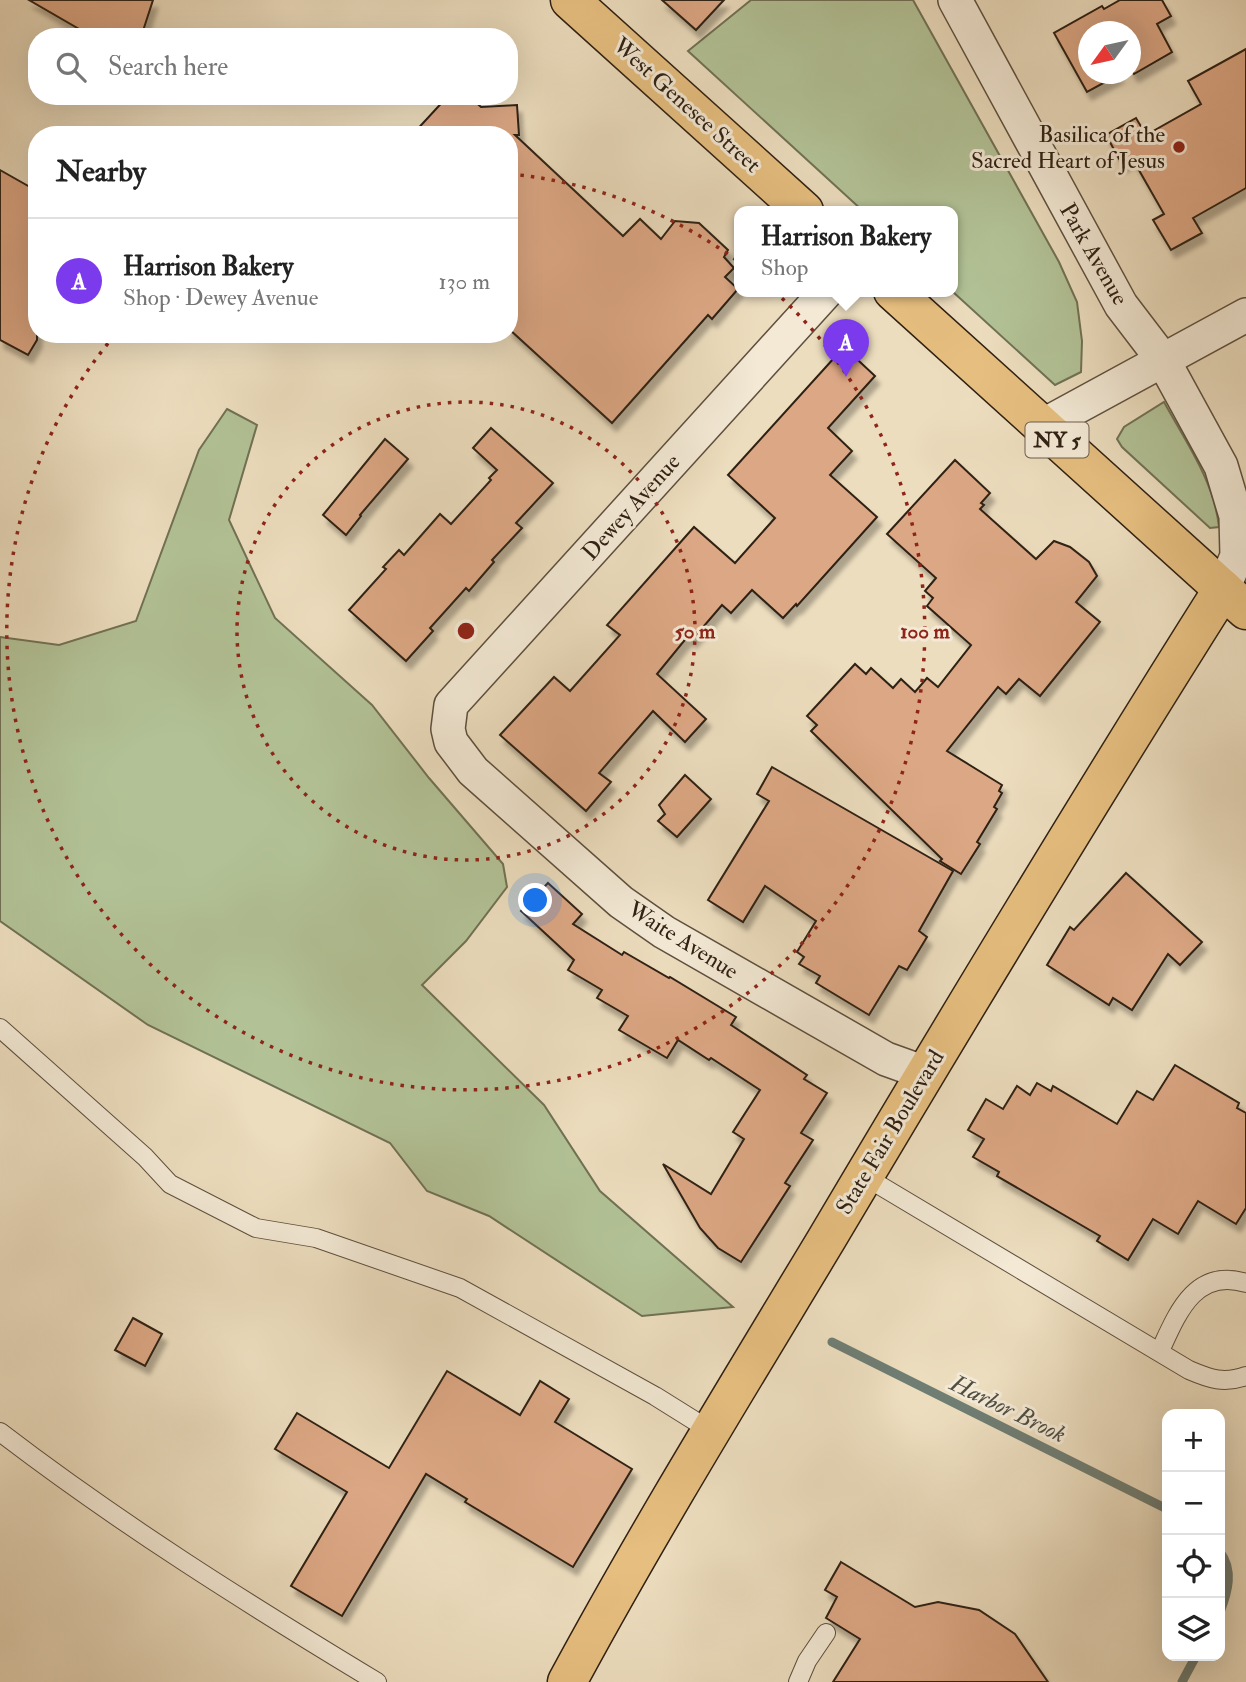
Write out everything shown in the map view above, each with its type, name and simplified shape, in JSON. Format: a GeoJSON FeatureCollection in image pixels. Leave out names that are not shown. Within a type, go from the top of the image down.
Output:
{"type":"FeatureCollection","features":[{"type":"Feature","properties":{"kind":"main road","name":"West Genesee Street"},"geometry":{"type":"LineString","coordinates":[[570,0],[798,206]]}},
{"type":"Feature","properties":{"kind":"main road","name":"NY 5"},"geometry":{"type":"LineString","coordinates":[[899,297],[1234,599]]}},
{"type":"Feature","properties":{"kind":"main road","name":"State Fair Boulevard"},"geometry":{"type":"LineString","coordinates":[[567,1682],[624,1576],[1075,823],[1234,599]]}},
{"type":"Feature","properties":{"kind":"street","name":"Park Avenue"},"geometry":{"type":"LineString","coordinates":[[955,0],[1121,305],[1163,360],[1246,508]]}},
{"type":"Feature","properties":{"kind":"street","name":"Dewey Avenue"},"geometry":{"type":"LineString","coordinates":[[448,729],[451,705],[822,297]]}},
{"type":"Feature","properties":{"kind":"street"},"geometry":{"type":"LineString","coordinates":[[1042,426],[1246,315]]}},
{"type":"Feature","properties":{"kind":"street","name":"Park Avenue"},"geometry":{"type":"LineString","coordinates":[[1221,466],[1236,516],[1234,599]]}},
{"type":"Feature","properties":{"kind":"street","name":"Waite Avenue"},"geometry":{"type":"LineString","coordinates":[[448,729],[451,742],[473,771],[621,902],[664,932],[886,1059],[925,1073]]}},
{"type":"Feature","properties":{"kind":"lane"},"geometry":{"type":"LineString","coordinates":[[0,1028],[126,1139],[170,1184],[256,1228],[316,1238],[460,1288],[655,1396],[711,1431]]}},
{"type":"Feature","properties":{"kind":"lane"},"geometry":{"type":"LineString","coordinates":[[864,1176],[1189,1370],[1215,1381],[1236,1380],[1246,1376]]}},
{"type":"Feature","properties":{"kind":"lane"},"geometry":{"type":"LineString","coordinates":[[1160,1351],[1179,1310],[1189,1296],[1216,1281],[1233,1279],[1246,1283]]}},
{"type":"Feature","properties":{"kind":"lane"},"geometry":{"type":"LineString","coordinates":[[0,1432],[47,1468],[219,1585],[377,1682]]}},
{"type":"Feature","properties":{"kind":"lane"},"geometry":{"type":"LineString","coordinates":[[798,1682],[807,1661],[826,1633]]}},
{"type":"Feature","properties":{"kind":"green space"},"geometry":{"type":"Polygon","coordinates":[[[751,0],[913,0],[1059,262],[1077,302],[1082,341],[1081,372],[1055,385],[958,296],[958,206],[858,206],[688,51],[751,0]]]}},
{"type":"Feature","properties":{"kind":"green space"},"geometry":{"type":"Polygon","coordinates":[[[1164,402],[1205,478],[1219,527],[1210,528],[1122,447],[1117,439],[1124,427],[1164,402]]]}},
{"type":"Feature","properties":{"kind":"green space"},"geometry":{"type":"Polygon","coordinates":[[[227,409],[257,425],[229,520],[275,618],[372,705],[429,778],[503,864],[507,887],[466,941],[422,985],[544,1105],[600,1191],[733,1307],[642,1316],[489,1216],[427,1191],[390,1143],[148,1025],[0,921],[0,637],[59,645],[136,621],[199,450],[227,409]]]}},
{"type":"Feature","properties":{"kind":"building"},"geometry":{"type":"Polygon","coordinates":[[[29,0],[153,0],[144,28],[77,28],[29,0]]]}},
{"type":"Feature","properties":{"kind":"building"},"geometry":{"type":"Polygon","coordinates":[[[662,0],[724,0],[696,30],[662,0]]]}},
{"type":"Feature","properties":{"kind":"building"},"geometry":{"type":"Polygon","coordinates":[[[1120,0],[1162,0],[1171,16],[1157,24],[1172,52],[1141,70],[1141,21],[1078,21],[1078,76],[1054,33],[1102,6],[1104,9],[1120,0]]]}},
{"type":"Feature","properties":{"kind":"building","name":"Basilica of the Sacred Heart of Jesus"},"geometry":{"type":"Polygon","coordinates":[[[1246,49],[1246,188],[1193,218],[1202,233],[1171,250],[1153,220],[1164,214],[1132,158],[1122,164],[1106,135],[1136,118],[1146,135],[1201,104],[1188,81],[1246,49]]]}},
{"type":"Feature","properties":{"kind":"building"},"geometry":{"type":"Polygon","coordinates":[[[1083,84],[1102,84],[1087,92],[1083,84]]]}},
{"type":"Feature","properties":{"kind":"building"},"geometry":{"type":"Polygon","coordinates":[[[440,105],[517,105],[519,135],[518,126],[420,126],[440,105]]]}},
{"type":"Feature","properties":{"kind":"building"},"geometry":{"type":"Polygon","coordinates":[[[518,138],[623,236],[640,219],[661,239],[675,221],[699,223],[728,250],[724,257],[734,268],[725,277],[734,285],[734,294],[712,319],[708,315],[612,423],[518,337],[518,138]]]}},
{"type":"Feature","properties":{"kind":"building"},"geometry":{"type":"Polygon","coordinates":[[[0,170],[28,186],[28,343],[35,343],[28,355],[0,340],[0,170]]]}},
{"type":"Feature","properties":{"kind":"building"},"geometry":{"type":"Polygon","coordinates":[[[844,347],[875,376],[828,428],[852,451],[830,475],[877,517],[783,618],[752,590],[731,613],[722,605],[692,640],[688,636],[657,674],[706,719],[685,742],[653,711],[599,773],[611,782],[586,811],[500,735],[554,677],[570,691],[620,635],[607,625],[694,527],[735,563],[775,518],[728,475],[844,347]]]}},
{"type":"Feature","properties":{"kind":"building"},"geometry":{"type":"Polygon","coordinates":[[[491,428],[553,483],[516,523],[522,528],[492,560],[494,562],[469,591],[466,588],[430,628],[433,631],[406,661],[349,610],[386,569],[383,567],[399,550],[404,555],[440,514],[451,524],[491,480],[489,478],[497,470],[473,448],[491,428]]]}},
{"type":"Feature","properties":{"kind":"building"},"geometry":{"type":"Polygon","coordinates":[[[385,439],[408,459],[346,535],[323,515],[385,439]]]}},
{"type":"Feature","properties":{"kind":"building"},"geometry":{"type":"Polygon","coordinates":[[[955,460],[990,493],[981,503],[984,505],[980,509],[1036,559],[1054,541],[1070,547],[1089,562],[1097,576],[1076,602],[1100,622],[1040,696],[1019,679],[1006,694],[998,687],[947,751],[1002,785],[999,791],[1002,793],[994,807],[997,809],[961,874],[940,861],[942,859],[811,731],[817,725],[807,716],[855,664],[866,674],[871,668],[893,688],[901,679],[915,692],[927,678],[938,687],[971,645],[927,606],[933,598],[925,591],[936,578],[887,534],[955,460]]]}},
{"type":"Feature","properties":{"kind":"building"},"geometry":{"type":"Polygon","coordinates":[[[772,767],[953,871],[919,931],[927,937],[907,970],[899,966],[869,1015],[816,983],[820,976],[799,964],[804,957],[797,952],[816,921],[765,886],[743,922],[708,900],[769,801],[757,794],[772,767]]]}},
{"type":"Feature","properties":{"kind":"building"},"geometry":{"type":"Polygon","coordinates":[[[685,775],[711,799],[677,837],[658,821],[665,814],[659,805],[685,775]]]}},
{"type":"Feature","properties":{"kind":"building"},"geometry":{"type":"Polygon","coordinates":[[[1126,873],[1202,942],[1180,965],[1168,954],[1132,1010],[1113,998],[1109,1005],[1047,965],[1070,927],[1074,930],[1126,873]]]}},
{"type":"Feature","properties":{"kind":"building"},"geometry":{"type":"Polygon","coordinates":[[[548,883],[582,914],[573,924],[622,955],[624,952],[670,977],[736,1017],[731,1025],[807,1075],[804,1079],[827,1093],[801,1133],[813,1140],[785,1183],[790,1186],[741,1262],[718,1248],[700,1228],[663,1164],[711,1194],[744,1139],[733,1132],[760,1090],[678,1040],[667,1058],[619,1030],[628,1016],[597,998],[602,990],[568,970],[574,960],[521,911],[548,883]]]}},
{"type":"Feature","properties":{"kind":"building"},"geometry":{"type":"Polygon","coordinates":[[[1175,1065],[1239,1103],[1237,1108],[1246,1113],[1246,1208],[1236,1224],[1198,1201],[1178,1234],[1153,1219],[1128,1260],[1097,1241],[1100,1236],[997,1176],[999,1172],[973,1157],[984,1139],[968,1130],[986,1099],[1003,1109],[1017,1086],[1030,1095],[1037,1083],[1051,1091],[1053,1086],[1117,1124],[1137,1091],[1153,1100],[1175,1065]]]}},
{"type":"Feature","properties":{"kind":"building"},"geometry":{"type":"Polygon","coordinates":[[[133,1318],[162,1334],[145,1366],[115,1350],[133,1318]]]}},
{"type":"Feature","properties":{"kind":"building"},"geometry":{"type":"Polygon","coordinates":[[[447,1371],[520,1415],[540,1381],[569,1399],[555,1422],[632,1469],[573,1567],[465,1502],[467,1499],[426,1474],[342,1616],[291,1586],[347,1492],[275,1449],[297,1413],[389,1468],[447,1371]]]}},
{"type":"Feature","properties":{"kind":"building"},"geometry":{"type":"Polygon","coordinates":[[[841,1562],[915,1607],[938,1602],[979,1610],[1015,1634],[1048,1682],[833,1682],[860,1639],[826,1618],[837,1597],[825,1590],[841,1562]]]}},
{"type":"Feature","properties":{"kind":"waterway","name":"Harbor Brook"},"geometry":{"type":"LineString","coordinates":[[832,1342],[1162,1507]]}},
{"type":"Feature","properties":{"kind":"waterway","name":"Harbor Brook"},"geometry":{"type":"LineString","coordinates":[[1225,1561],[1228,1574],[1225,1597]]}},
{"type":"Feature","properties":{"kind":"waterway","name":"Harbor Brook"},"geometry":{"type":"LineString","coordinates":[[1182,1682],[1193,1661]]}},
{"type":"Feature","properties":{"kind":"place","name":"Basilica of the Sacred Heart of Jesus"},"geometry":{"type":"Point","coordinates":[1179,147]}},
{"type":"Feature","properties":{"kind":"place","name":"Harrison Bakery"},"geometry":{"type":"Point","coordinates":[846,377]}}]}
